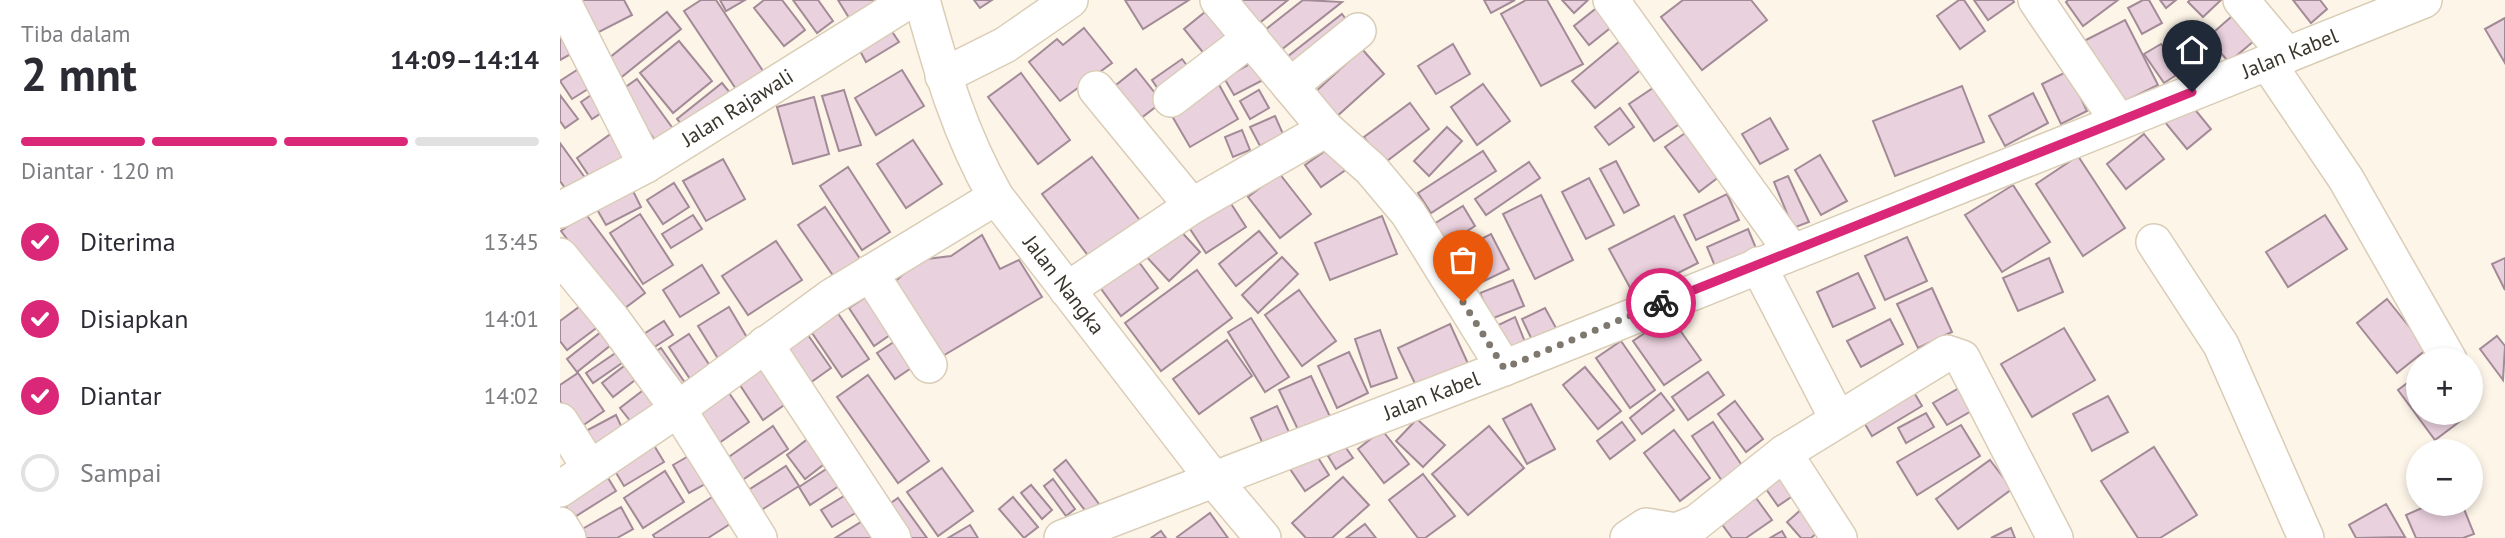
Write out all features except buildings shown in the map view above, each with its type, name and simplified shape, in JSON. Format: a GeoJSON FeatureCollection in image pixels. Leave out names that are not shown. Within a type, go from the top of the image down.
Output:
{"type":"FeatureCollection","features":[{"type":"Feature","properties":{"kind":"street"},"geometry":{"type":"LineString","coordinates":[[562,0],[646,165]]}},
{"type":"Feature","properties":{"kind":"street","name":"Jalan Rajawali"},"geometry":{"type":"LineString","coordinates":[[560,210],[646,165],[910,0]]}},
{"type":"Feature","properties":{"kind":"street","name":"Jalan Nangka"},"geometry":{"type":"LineString","coordinates":[[922,0],[943,76],[975,162],[996,197],[1214,480],[1263,538]]}},
{"type":"Feature","properties":{"kind":"street"},"geometry":{"type":"LineString","coordinates":[[943,76],[1005,45],[1070,0]]}},
{"type":"Feature","properties":{"kind":"street"},"geometry":{"type":"LineString","coordinates":[[1218,0],[1326,129],[1371,169],[1408,213],[1504,368]]}},
{"type":"Feature","properties":{"kind":"street"},"geometry":{"type":"LineString","coordinates":[[2036,0],[2118,121]]}},
{"type":"Feature","properties":{"kind":"street"},"geometry":{"type":"LineString","coordinates":[[2242,0],[2442,348]]}},
{"type":"Feature","properties":{"kind":"street","name":"Jalan Kabel"},"geometry":{"type":"LineString","coordinates":[[1062,538],[1504,368],[2424,0]]}},
{"type":"Feature","properties":{"kind":"street"},"geometry":{"type":"LineString","coordinates":[[1626,5],[1792,252]]}},
{"type":"Feature","properties":{"kind":"street"},"geometry":{"type":"LineString","coordinates":[[1290,86],[1358,31]]}},
{"type":"Feature","properties":{"kind":"street"},"geometry":{"type":"LineString","coordinates":[[1171,99],[1251,38]]}},
{"type":"Feature","properties":{"kind":"street"},"geometry":{"type":"LineString","coordinates":[[1096,89],[1192,206]]}},
{"type":"Feature","properties":{"kind":"street"},"geometry":{"type":"LineString","coordinates":[[1067,290],[1192,206],[1326,129]]}},
{"type":"Feature","properties":{"kind":"street"},"geometry":{"type":"LineString","coordinates":[[560,489],[870,273],[996,197]]}},
{"type":"Feature","properties":{"kind":"street"},"geometry":{"type":"LineString","coordinates":[[2154,242],[2221,345],[2306,538]]}},
{"type":"Feature","properties":{"kind":"street"},"geometry":{"type":"LineString","coordinates":[[560,256],[612,319],[678,409],[760,538]]}},
{"type":"Feature","properties":{"kind":"street"},"geometry":{"type":"LineString","coordinates":[[1758,265],[1837,418]]}},
{"type":"Feature","properties":{"kind":"street"},"geometry":{"type":"LineString","coordinates":[[870,273],[929,365]]}},
{"type":"Feature","properties":{"kind":"street"},"geometry":{"type":"LineString","coordinates":[[765,344],[892,538]]}},
{"type":"Feature","properties":{"kind":"street"},"geometry":{"type":"LineString","coordinates":[[1628,538],[1646,526],[1676,531],[1696,523],[1784,453],[1837,418],[1947,354],[1962,358],[2056,538]]}},
{"type":"Feature","properties":{"kind":"street"},"geometry":{"type":"LineString","coordinates":[[560,421],[590,468]]}},
{"type":"Feature","properties":{"kind":"street"},"geometry":{"type":"LineString","coordinates":[[1784,453],[1839,538]]}},
{"type":"Feature","properties":{"kind":"street"},"geometry":{"type":"LineString","coordinates":[[560,525],[568,538]]}},
{"type":"Feature","properties":{"kind":"way so far"},"geometry":{"type":"LineString","coordinates":[[1463,302],[1504,368],[1661,303]]}},
{"type":"Feature","properties":{"kind":"route"},"geometry":{"type":"LineString","coordinates":[[1661,303],[2192,92]]}}]}
